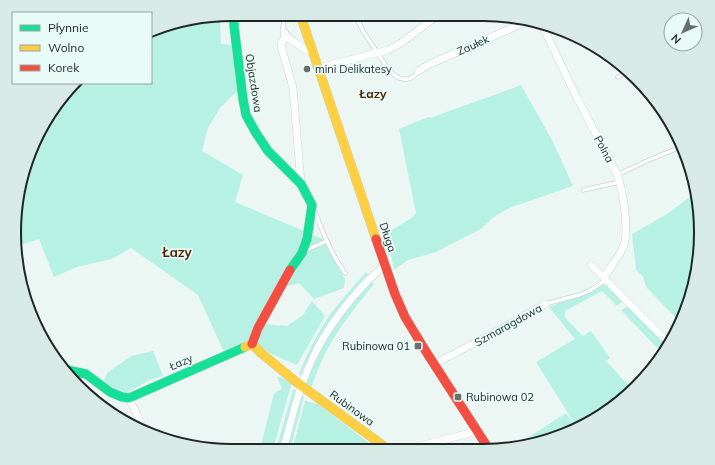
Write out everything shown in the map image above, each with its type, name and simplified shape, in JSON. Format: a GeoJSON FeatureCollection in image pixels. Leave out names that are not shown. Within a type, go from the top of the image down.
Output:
{"type":"FeatureCollection","features":[{"type":"Feature","properties":{"kind":"street","name":"Objazdowa"},"geometry":{"type":"LineString","coordinates":[[234,21],[246,115],[268,151],[301,184],[312,205]]}},
{"type":"Feature","properties":{"kind":"street","name":"Długa"},"geometry":{"type":"LineString","coordinates":[[302,21],[395,294],[405,317],[486,444]]}},
{"type":"Feature","properties":{"kind":"street"},"geometry":{"type":"LineString","coordinates":[[318,68],[388,50],[401,43],[430,21]]}},
{"type":"Feature","properties":{"kind":"street","name":"Zaułek"},"geometry":{"type":"LineString","coordinates":[[418,71],[423,67],[520,24]]}},
{"type":"Feature","properties":{"kind":"street","name":"Polna"},"geometry":{"type":"LineString","coordinates":[[545,30],[577,98],[619,178],[623,196],[625,239],[624,246],[619,256],[605,278]]}},
{"type":"Feature","properties":{"kind":"street"},"geometry":{"type":"LineString","coordinates":[[283,39],[286,38],[306,50],[313,51]]}},
{"type":"Feature","properties":{"kind":"street","name":"Objazdowa"},"geometry":{"type":"LineString","coordinates":[[283,39],[281,46],[292,88],[301,184]]}},
{"type":"Feature","properties":{"kind":"street"},"geometry":{"type":"LineString","coordinates":[[252,344],[258,328],[272,302],[293,265],[303,252],[307,239],[312,205]]}},
{"type":"Feature","properties":{"kind":"street"},"geometry":{"type":"LineString","coordinates":[[591,265],[665,339]]}},
{"type":"Feature","properties":{"kind":"street"},"geometry":{"type":"LineString","coordinates":[[285,444],[301,386],[311,362],[333,322],[346,304],[372,275],[385,266]]}},
{"type":"Feature","properties":{"kind":"street","name":"Szmaragdowa"},"geometry":{"type":"LineString","coordinates":[[434,364],[494,333],[544,304]]}},
{"type":"Feature","properties":{"kind":"street","name":"Łazy"},"geometry":{"type":"LineString","coordinates":[[129,398],[252,344]]}},
{"type":"Feature","properties":{"kind":"street","name":"Rubinowa"},"geometry":{"type":"LineString","coordinates":[[252,344],[301,386],[381,444]]}},
{"type":"Feature","properties":{"kind":"street"},"geometry":{"type":"LineString","coordinates":[[72,371],[86,374],[110,392],[129,398],[141,423]]}},
{"type":"Feature","properties":{"kind":"street"},"geometry":{"type":"LineString","coordinates":[[427,444],[478,431]]}},
{"type":"Feature","properties":{"kind":"lane"},"geometry":{"type":"LineString","coordinates":[[283,39],[284,21]]}},
{"type":"Feature","properties":{"kind":"lane"},"geometry":{"type":"LineString","coordinates":[[358,21],[393,74],[399,78],[407,79],[416,75],[418,71]]}},
{"type":"Feature","properties":{"kind":"lane"},"geometry":{"type":"LineString","coordinates":[[283,28],[293,41]]}},
{"type":"Feature","properties":{"kind":"lane"},"geometry":{"type":"LineString","coordinates":[[618,77],[623,74]]}},
{"type":"Feature","properties":{"kind":"lane"},"geometry":{"type":"LineString","coordinates":[[583,190],[619,178],[649,160],[677,149]]}},
{"type":"Feature","properties":{"kind":"lane","name":"Objazdowa"},"geometry":{"type":"LineString","coordinates":[[312,205],[336,260],[345,273]]}},
{"type":"Feature","properties":{"kind":"lane"},"geometry":{"type":"LineString","coordinates":[[303,252],[327,241]]}},
{"type":"Feature","properties":{"kind":"lane","name":"Szmaragdowa"},"geometry":{"type":"LineString","coordinates":[[544,304],[589,291],[605,278]]}},
{"type":"Feature","properties":{"kind":"green space"},"geometry":{"type":"Polygon","coordinates":[[[220,21],[221,44],[232,45],[238,90],[220,108],[208,128],[202,151],[243,175],[235,202],[325,240],[345,279],[344,288],[314,299],[299,283],[276,289],[249,341],[224,352],[198,295],[131,248],[112,259],[77,267],[54,277],[39,239],[21,245],[21,219],[28,178],[37,152],[49,127],[73,93],[82,84],[152,84],[152,37],[178,28],[220,21]]]}},
{"type":"Feature","properties":{"kind":"green space"},"geometry":{"type":"Polygon","coordinates":[[[521,85],[552,140],[573,186],[509,208],[494,217],[481,229],[436,252],[408,260],[394,270],[386,234],[413,217],[416,213],[399,129],[521,85]]]}},
{"type":"Feature","properties":{"kind":"green space"},"geometry":{"type":"Polygon","coordinates":[[[691,196],[694,219],[694,246],[687,287],[676,318],[646,287],[643,276],[636,270],[632,234],[667,214],[691,196]]]}},
{"type":"Feature","properties":{"kind":"green space"},"geometry":{"type":"Polygon","coordinates":[[[366,272],[368,274],[326,326],[301,376],[299,374],[305,359],[324,324],[341,300],[366,272]]]}},
{"type":"Feature","properties":{"kind":"green space"},"geometry":{"type":"Polygon","coordinates":[[[371,280],[374,284],[336,335],[323,358],[312,386],[307,387],[306,383],[312,368],[326,341],[334,328],[371,280]]]}},
{"type":"Feature","properties":{"kind":"green space"},"geometry":{"type":"Polygon","coordinates":[[[605,284],[622,301],[617,306],[602,291],[565,311],[565,318],[583,336],[591,331],[610,358],[606,361],[629,385],[600,408],[574,423],[536,362],[575,339],[549,307],[605,284]]]}},
{"type":"Feature","properties":{"kind":"green space"},"geometry":{"type":"Polygon","coordinates":[[[312,301],[325,316],[297,365],[256,345],[263,324],[287,326],[303,315],[312,301]]]}},
{"type":"Feature","properties":{"kind":"green space"},"geometry":{"type":"Polygon","coordinates":[[[629,306],[663,342],[658,349],[621,310],[629,306]]]}},
{"type":"Feature","properties":{"kind":"green space"},"geometry":{"type":"Polygon","coordinates":[[[153,351],[163,376],[150,380],[126,393],[106,384],[104,380],[108,372],[131,356],[153,351]]]}},
{"type":"Feature","properties":{"kind":"green space"},"geometry":{"type":"Polygon","coordinates":[[[277,377],[292,382],[274,444],[261,444],[274,393],[282,389],[277,377]]]}},
{"type":"Feature","properties":{"kind":"green space"},"geometry":{"type":"Polygon","coordinates":[[[293,390],[296,390],[282,444],[277,444],[293,390]]]}},
{"type":"Feature","properties":{"kind":"green space"},"geometry":{"type":"Polygon","coordinates":[[[302,395],[304,397],[292,444],[289,444],[302,395]]]}},
{"type":"Feature","properties":{"kind":"green space"},"geometry":{"type":"Polygon","coordinates":[[[305,401],[318,404],[370,444],[294,444],[305,401]]]}},
{"type":"Feature","properties":{"kind":"green space"},"geometry":{"type":"Polygon","coordinates":[[[566,413],[573,423],[550,433],[524,440],[566,413]]]}},
{"type":"Feature","properties":{"kind":"traffic: fast"},"geometry":{"type":"LineString","coordinates":[[234,21],[246,115],[268,151],[301,184],[312,205],[307,239],[302,253],[290,270]]}},
{"type":"Feature","properties":{"kind":"traffic: fast"},"geometry":{"type":"LineString","coordinates":[[72,371],[86,374],[110,392],[129,398],[245,347]]}},
{"type":"Feature","properties":{"kind":"traffic: slow"},"geometry":{"type":"LineString","coordinates":[[302,21],[376,239]]}},
{"type":"Feature","properties":{"kind":"traffic: slow"},"geometry":{"type":"LineString","coordinates":[[245,347],[252,344],[295,381],[381,444]]}},
{"type":"Feature","properties":{"kind":"traffic: jam"},"geometry":{"type":"LineString","coordinates":[[376,239],[395,294],[405,317],[485,444]]}},
{"type":"Feature","properties":{"kind":"traffic: jam"},"geometry":{"type":"LineString","coordinates":[[252,344],[258,328],[290,270]]}},
{"type":"Feature","properties":{"kind":"place","name":"mini Delikatesy"},"geometry":{"type":"Point","coordinates":[307,69]}},
{"type":"Feature","properties":{"kind":"place","name":"Rubinowa 01"},"geometry":{"type":"Point","coordinates":[418,346]}},
{"type":"Feature","properties":{"kind":"place","name":"Rubinowa 02"},"geometry":{"type":"Point","coordinates":[458,397]}},
{"type":"Feature","properties":{"kind":"district","name":"Łazy"},"geometry":{"type":"Point","coordinates":[373,93]}},
{"type":"Feature","properties":{"kind":"district","name":"Łazy"},"geometry":{"type":"Point","coordinates":[177,252]}}]}
